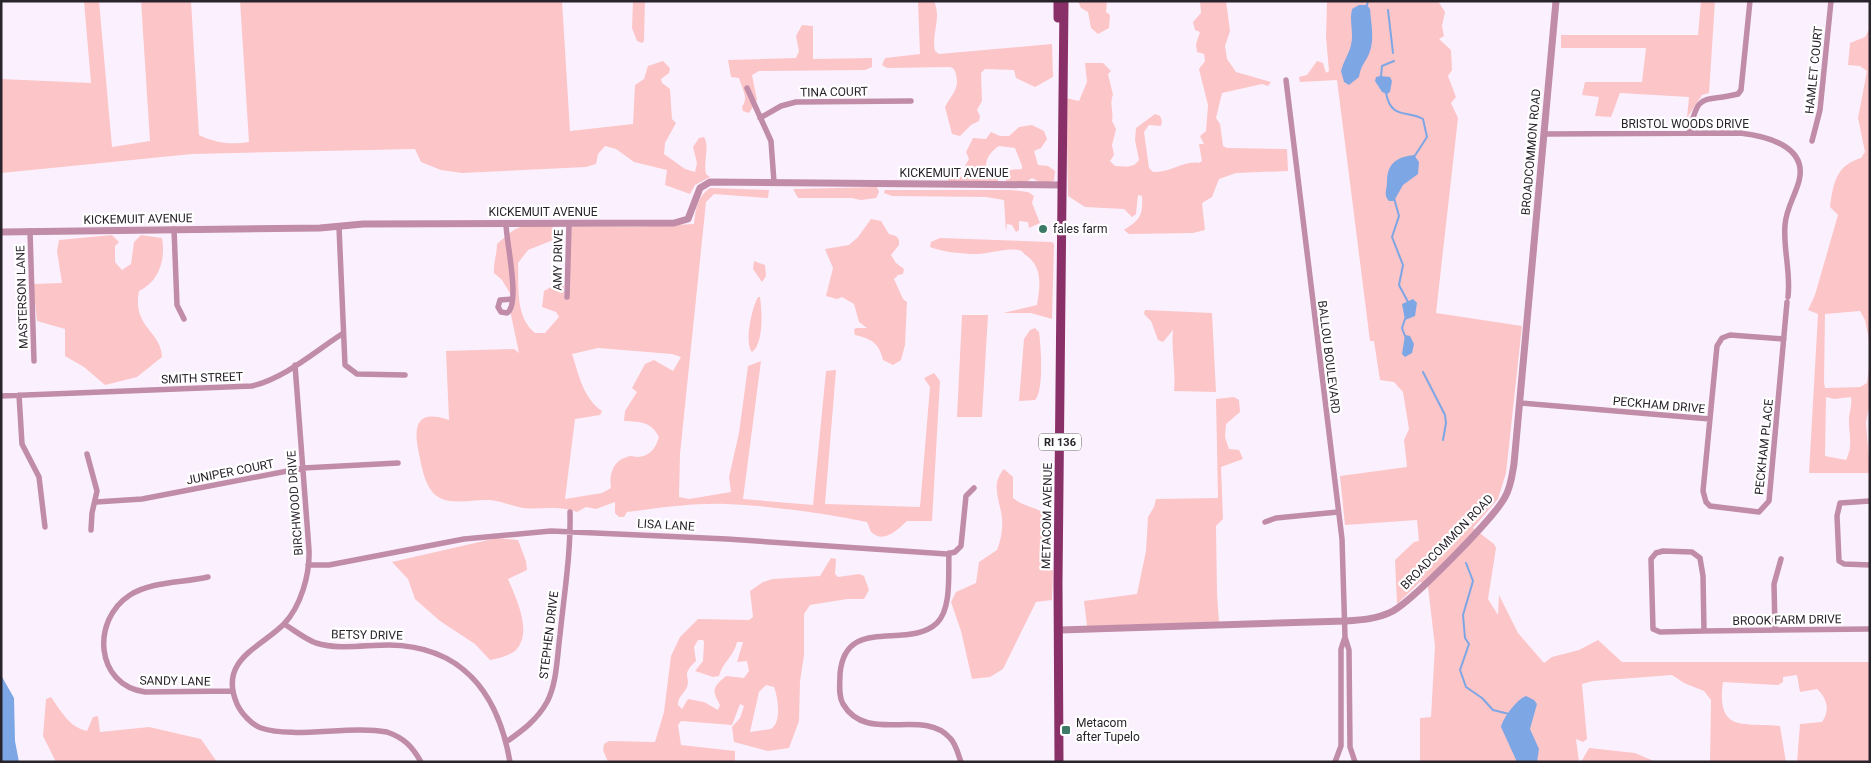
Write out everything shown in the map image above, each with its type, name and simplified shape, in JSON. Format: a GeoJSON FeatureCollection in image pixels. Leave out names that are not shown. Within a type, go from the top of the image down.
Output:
{"type":"FeatureCollection","features":[{"type":"Feature","properties":{"kind":"main road","name":"METACOM AVENUE"},"geometry":{"type":"LineString","coordinates":[[1058,1],[1062,122]]}},
{"type":"Feature","properties":{"kind":"main road","name":"METACOM AVENUE"},"geometry":{"type":"LineString","coordinates":[[1059,762],[1060,630],[1058,582],[1064,1]]}},
{"type":"Feature","properties":{"kind":"street","name":"BROADCOMMON ROAD"},"geometry":{"type":"LineString","coordinates":[[1060,630],[1345,621],[1376,617],[1397,608],[1421,587],[1500,505],[1512,475],[1520,403],[1556,1]]}},
{"type":"Feature","properties":{"kind":"street"},"geometry":{"type":"LineString","coordinates":[[1689,134],[1700,102],[1707,98],[1738,94],[1741,90],[1750,1]]}},
{"type":"Feature","properties":{"kind":"street","name":"HAMLET COURT"},"geometry":{"type":"LineString","coordinates":[[1812,141],[1820,110],[1831,1]]}},
{"type":"Feature","properties":{"kind":"street","name":"BALLOU BOULEVARD"},"geometry":{"type":"LineString","coordinates":[[1286,80],[1343,561],[1345,637],[1349,650],[1350,748],[1355,762]]}},
{"type":"Feature","properties":{"kind":"street"},"geometry":{"type":"LineString","coordinates":[[748,88],[773,148],[774,182]]}},
{"type":"Feature","properties":{"kind":"street","name":"TINA COURT"},"geometry":{"type":"LineString","coordinates":[[760,118],[782,106],[796,102],[911,101]]}},
{"type":"Feature","properties":{"kind":"street","name":"BRISTOL WOODS DRIVE"},"geometry":{"type":"LineString","coordinates":[[1544,134],[1754,134],[1786,147],[1798,160],[1800,168],[1799,182],[1786,218],[1784,238],[1789,270],[1787,299]]}},
{"type":"Feature","properties":{"kind":"street","name":"KICKEMUIT AVENUE"},"geometry":{"type":"LineString","coordinates":[[1,232],[339,227],[363,224],[682,222],[690,217],[700,188],[707,182],[1061,185]]}},
{"type":"Feature","properties":{"kind":"street"},"geometry":{"type":"LineString","coordinates":[[506,224],[507,246],[512,271],[512,299]]}},
{"type":"Feature","properties":{"kind":"street","name":"AMY DRIVE"},"geometry":{"type":"LineString","coordinates":[[567,297],[569,224]]}},
{"type":"Feature","properties":{"kind":"street"},"geometry":{"type":"LineString","coordinates":[[339,227],[344,361],[351,371],[357,374],[405,376]]}},
{"type":"Feature","properties":{"kind":"street"},"geometry":{"type":"LineString","coordinates":[[174,229],[177,305],[184,320]]}},
{"type":"Feature","properties":{"kind":"street","name":"MASTERSON LANE"},"geometry":{"type":"LineString","coordinates":[[30,231],[34,361]]}},
{"type":"Feature","properties":{"kind":"street","name":"PECKHAM PLACE"},"geometry":{"type":"LineString","coordinates":[[1710,419],[1703,492],[1706,502],[1715,508],[1763,510],[1769,502],[1787,299]]}},
{"type":"Feature","properties":{"kind":"street","name":"SMITH STREET"},"geometry":{"type":"LineString","coordinates":[[1,396],[252,386],[296,365],[342,334]]}},
{"type":"Feature","properties":{"kind":"street","name":"PECKHAM DRIVE"},"geometry":{"type":"LineString","coordinates":[[1520,403],[1710,419],[1717,346],[1722,338],[1736,335],[1784,339]]}},
{"type":"Feature","properties":{"kind":"street","name":"BIRCHWOOD DRIVE"},"geometry":{"type":"LineString","coordinates":[[233,691],[233,678],[238,663],[246,654],[284,624],[298,601],[308,565],[310,550],[296,365]]}},
{"type":"Feature","properties":{"kind":"street"},"geometry":{"type":"LineString","coordinates":[[19,395],[22,444],[39,477],[44,527]]}},
{"type":"Feature","properties":{"kind":"street"},"geometry":{"type":"LineString","coordinates":[[87,454],[97,491],[96,502],[92,512],[91,530]]}},
{"type":"Feature","properties":{"kind":"street","name":"JUNIPER COURT"},"geometry":{"type":"LineString","coordinates":[[96,502],[142,499],[303,468],[398,463]]}},
{"type":"Feature","properties":{"kind":"street"},"geometry":{"type":"LineString","coordinates":[[961,762],[956,746],[941,730],[930,726],[863,722],[843,704],[839,690],[841,665],[846,654],[858,641],[869,636],[918,633],[938,622],[944,612],[949,553],[955,552],[961,546],[966,496],[974,488]]}},
{"type":"Feature","properties":{"kind":"street"},"geometry":{"type":"LineString","coordinates":[[1870,501],[1843,502],[1839,504],[1839,561],[1844,564],[1870,564]]}},
{"type":"Feature","properties":{"kind":"street","name":"STEPHEN DRIVE"},"geometry":{"type":"LineString","coordinates":[[506,742],[536,717],[547,702],[552,689],[571,531],[570,512]]}},
{"type":"Feature","properties":{"kind":"street"},"geometry":{"type":"LineString","coordinates":[[1265,522],[1276,518],[1338,512]]}},
{"type":"Feature","properties":{"kind":"street","name":"LISA LANE"},"geometry":{"type":"LineString","coordinates":[[308,565],[329,564],[499,534],[571,531],[949,553]]}},
{"type":"Feature","properties":{"kind":"street","name":"BROOK FARM DRIVE"},"geometry":{"type":"LineString","coordinates":[[1704,631],[1703,576],[1700,558],[1692,552],[1656,554],[1650,562],[1650,599],[1654,631],[1704,631],[1870,628]]}},
{"type":"Feature","properties":{"kind":"street"},"geometry":{"type":"LineString","coordinates":[[1775,630],[1774,584],[1781,559]]}},
{"type":"Feature","properties":{"kind":"street","name":"SANDY LANE"},"geometry":{"type":"LineString","coordinates":[[208,576],[152,586],[136,592],[125,599],[115,608],[106,627],[105,656],[115,678],[132,690],[145,692],[233,691]]}},
{"type":"Feature","properties":{"kind":"street","name":"BETSY DRIVE"},"geometry":{"type":"LineString","coordinates":[[284,624],[317,643],[409,646],[432,652],[453,661],[472,676],[484,691],[497,717],[506,742],[510,762]]}},
{"type":"Feature","properties":{"kind":"street","name":"BALLOU BOULEVARD"},"geometry":{"type":"LineString","coordinates":[[1335,762],[1341,746],[1341,649],[1345,637]]}},
{"type":"Feature","properties":{"kind":"street"},"geometry":{"type":"LineString","coordinates":[[233,691],[239,708],[260,727],[290,731],[387,732],[406,741],[421,762]]}},
{"type":"Feature","properties":{"kind":"shaded area"},"geometry":{"type":"Polygon","coordinates":[[[84,1],[99,1],[112,147],[150,141],[141,1],[191,1],[199,135],[217,142],[236,143],[249,142],[240,1],[562,1],[570,131],[633,124],[635,85],[644,79],[648,66],[663,61],[670,68],[669,73],[661,79],[662,83],[670,89],[672,119],[676,123],[665,143],[664,154],[685,169],[695,172],[697,163],[693,147],[699,138],[704,137],[706,141],[705,169],[706,174],[710,177],[695,185],[690,194],[665,185],[667,170],[634,162],[616,149],[605,146],[598,154],[596,164],[586,167],[462,173],[441,170],[421,162],[415,149],[192,154],[1,173],[1,79],[91,83],[84,1]]]}},
{"type":"Feature","properties":{"kind":"shaded area"},"geometry":{"type":"Polygon","coordinates":[[[633,1],[645,1],[644,41],[642,43],[637,41],[632,28],[633,1]]]}},
{"type":"Feature","properties":{"kind":"shaded area"},"geometry":{"type":"Polygon","coordinates":[[[918,1],[934,1],[937,20],[934,44],[935,51],[939,54],[1052,44],[1053,77],[1035,87],[1016,78],[1014,70],[985,69],[981,73],[982,101],[977,110],[980,116],[979,121],[971,125],[960,136],[952,134],[945,107],[957,86],[954,69],[950,67],[887,68],[882,65],[885,58],[920,54],[918,1]]]}},
{"type":"Feature","properties":{"kind":"shaded area"},"geometry":{"type":"Polygon","coordinates":[[[1078,1],[1107,1],[1106,12],[1110,15],[1109,28],[1098,34],[1091,28],[1088,12],[1081,8],[1078,1]]]}},
{"type":"Feature","properties":{"kind":"shaded area"},"geometry":{"type":"Polygon","coordinates":[[[1200,1],[1226,1],[1230,31],[1225,46],[1227,59],[1236,72],[1271,82],[1268,86],[1262,84],[1222,93],[1216,118],[1220,124],[1223,146],[1227,148],[1287,149],[1288,171],[1236,173],[1219,179],[1212,197],[1202,203],[1205,230],[1193,233],[1129,234],[1124,230],[1139,217],[1142,208],[1142,196],[1138,195],[1136,214],[1132,217],[1124,209],[1085,207],[1068,196],[1066,98],[1079,101],[1087,82],[1085,63],[1103,63],[1111,71],[1108,74],[1113,95],[1111,101],[1112,121],[1116,129],[1112,145],[1114,155],[1110,161],[1115,166],[1131,166],[1137,163],[1139,160],[1135,140],[1136,128],[1155,114],[1160,116],[1161,126],[1149,125],[1144,132],[1149,168],[1153,172],[1166,171],[1188,163],[1199,163],[1202,161],[1199,144],[1204,144],[1200,136],[1206,131],[1208,105],[1199,69],[1205,61],[1204,54],[1197,52],[1196,44],[1200,32],[1195,30],[1193,22],[1201,13],[1200,1]]]}},
{"type":"Feature","properties":{"kind":"shaded area"},"geometry":{"type":"Polygon","coordinates":[[[1327,1],[1438,1],[1445,12],[1442,26],[1444,36],[1439,39],[1451,50],[1452,70],[1448,76],[1456,97],[1451,103],[1458,118],[1436,313],[1522,326],[1506,473],[1498,499],[1473,528],[1494,544],[1496,548],[1488,599],[1498,615],[1499,595],[1518,633],[1544,663],[1552,657],[1579,650],[1598,640],[1622,662],[1870,662],[1870,762],[1797,762],[1800,724],[1822,722],[1827,708],[1823,696],[1817,689],[1800,692],[1797,675],[1783,677],[1783,682],[1778,685],[1723,682],[1722,699],[1728,718],[1744,724],[1780,726],[1786,762],[1710,762],[1711,700],[1704,691],[1684,683],[1672,675],[1593,681],[1582,684],[1587,739],[1583,742],[1576,739],[1579,762],[1420,762],[1420,718],[1431,717],[1435,646],[1428,587],[1420,582],[1397,604],[1395,560],[1414,542],[1419,541],[1417,520],[1345,525],[1340,476],[1407,467],[1404,440],[1409,429],[1403,392],[1394,382],[1380,380],[1374,341],[1370,341],[1337,80],[1300,82],[1299,77],[1307,75],[1317,61],[1323,63],[1326,73],[1329,71],[1326,37],[1327,1]]]}},
{"type":"Feature","properties":{"kind":"shaded area"},"geometry":{"type":"Polygon","coordinates":[[[1701,1],[1715,1],[1709,93],[1702,95],[1687,118],[1689,97],[1620,93],[1611,117],[1595,116],[1599,97],[1582,95],[1585,82],[1642,82],[1646,48],[1561,48],[1561,35],[1698,35],[1701,1]]]}},
{"type":"Feature","properties":{"kind":"shaded area"},"geometry":{"type":"Polygon","coordinates":[[[802,25],[813,26],[813,59],[872,58],[872,67],[865,70],[759,71],[752,75],[757,100],[749,113],[743,111],[744,93],[739,78],[731,77],[728,60],[796,58],[799,51],[796,36],[802,25]]]}},
{"type":"Feature","properties":{"kind":"shaded area"},"geometry":{"type":"Polygon","coordinates":[[[1870,28],[1870,344],[1865,320],[1860,311],[1825,314],[1824,382],[1825,388],[1860,387],[1867,383],[1870,362],[1870,403],[1866,422],[1870,473],[1809,473],[1818,314],[1808,310],[1815,295],[1838,215],[1830,207],[1837,176],[1846,165],[1861,158],[1865,152],[1858,118],[1867,71],[1860,66],[1848,65],[1850,43],[1865,37],[1870,28]],[[1826,397],[1825,456],[1846,460],[1850,449],[1849,417],[1851,397],[1834,399],[1826,397]]]}},
{"type":"Feature","properties":{"kind":"shaded area"},"geometry":{"type":"Polygon","coordinates":[[[1032,125],[1044,131],[1047,139],[1041,148],[1034,151],[1038,165],[1048,166],[1055,171],[1054,181],[1043,184],[1032,178],[1024,184],[1008,186],[1004,175],[1006,170],[1022,169],[1022,166],[1015,148],[999,146],[993,150],[986,161],[986,168],[996,171],[999,175],[997,185],[950,186],[948,180],[951,176],[969,177],[965,166],[969,159],[966,152],[973,138],[986,139],[991,132],[1000,136],[1009,136],[1019,127],[1032,125]]]}},
{"type":"Feature","properties":{"kind":"shaded area"},"geometry":{"type":"Polygon","coordinates":[[[877,187],[879,192],[876,198],[861,200],[851,198],[798,198],[793,189],[877,187]]]}},
{"type":"Feature","properties":{"kind":"shaded area"},"geometry":{"type":"Polygon","coordinates":[[[710,188],[769,190],[768,198],[714,194],[706,202],[680,454],[679,497],[689,499],[731,492],[729,477],[739,433],[748,366],[761,361],[743,499],[813,505],[826,371],[836,370],[825,504],[920,507],[930,387],[924,378],[934,373],[940,381],[932,521],[907,521],[890,534],[881,537],[871,532],[867,522],[762,506],[726,504],[689,505],[627,512],[624,517],[619,517],[615,513],[615,502],[596,509],[586,507],[577,512],[556,508],[523,508],[490,500],[451,501],[440,498],[435,494],[431,490],[423,472],[417,444],[417,428],[419,422],[430,417],[449,420],[446,351],[514,349],[519,353],[511,315],[511,295],[502,280],[494,273],[497,244],[516,229],[528,225],[552,226],[555,230],[553,240],[528,250],[518,263],[519,301],[524,319],[535,333],[545,333],[559,317],[556,312],[542,307],[544,291],[551,287],[564,286],[564,296],[568,298],[571,227],[636,227],[694,224],[698,204],[702,195],[710,188]],[[598,348],[572,354],[586,393],[590,400],[602,411],[600,415],[575,419],[565,499],[602,493],[611,488],[611,474],[618,462],[628,456],[638,457],[650,453],[659,437],[649,425],[624,421],[625,411],[637,392],[632,388],[645,364],[654,360],[673,371],[681,357],[672,354],[598,348]]]}},
{"type":"Feature","properties":{"kind":"shaded area"},"geometry":{"type":"Polygon","coordinates":[[[885,190],[1011,190],[1028,192],[1034,196],[1032,203],[1040,223],[1029,228],[1028,222],[1019,221],[1019,230],[1016,232],[1012,225],[1007,224],[1006,232],[1004,200],[986,197],[892,196],[884,193],[885,190]]]}},
{"type":"Feature","properties":{"kind":"shaded area"},"geometry":{"type":"Polygon","coordinates":[[[871,219],[881,221],[889,234],[896,236],[899,240],[899,245],[891,255],[896,263],[904,269],[903,274],[898,275],[894,279],[903,299],[907,302],[905,345],[901,360],[893,365],[883,360],[879,349],[874,343],[866,338],[855,335],[854,330],[856,328],[867,328],[859,322],[854,304],[842,297],[837,299],[826,296],[833,268],[825,249],[849,245],[858,237],[871,219]]]}},
{"type":"Feature","properties":{"kind":"shaded area"},"geometry":{"type":"Polygon","coordinates":[[[112,235],[119,242],[115,246],[115,262],[122,270],[131,264],[134,242],[141,235],[162,238],[163,254],[160,269],[152,282],[139,291],[138,303],[143,321],[157,340],[162,357],[137,377],[105,385],[84,367],[65,356],[65,329],[37,321],[33,284],[62,283],[57,251],[59,240],[112,235]]]}},
{"type":"Feature","properties":{"kind":"shaded area"},"geometry":{"type":"Polygon","coordinates":[[[940,238],[1052,242],[1054,244],[1052,319],[1031,313],[1003,313],[1037,305],[1038,272],[1036,266],[1022,251],[1008,250],[971,254],[930,247],[931,242],[940,238]]]}},
{"type":"Feature","properties":{"kind":"shaded area"},"geometry":{"type":"Polygon","coordinates":[[[754,261],[765,265],[766,276],[762,282],[753,269],[754,261]]]}},
{"type":"Feature","properties":{"kind":"shaded area"},"geometry":{"type":"Polygon","coordinates":[[[758,297],[760,297],[762,318],[759,342],[752,352],[749,333],[751,316],[758,297]]]}},
{"type":"Feature","properties":{"kind":"shaded area"},"geometry":{"type":"Polygon","coordinates":[[[1145,310],[1212,313],[1216,392],[1174,391],[1173,330],[1163,342],[1158,340],[1151,321],[1144,314],[1145,310]]]}},
{"type":"Feature","properties":{"kind":"shaded area"},"geometry":{"type":"Polygon","coordinates":[[[962,315],[988,315],[982,417],[957,417],[962,315]]]}},
{"type":"Feature","properties":{"kind":"shaded area"},"geometry":{"type":"Polygon","coordinates":[[[1035,328],[1039,332],[1040,388],[1035,400],[1019,401],[1024,339],[1030,330],[1035,328]]]}},
{"type":"Feature","properties":{"kind":"shaded area"},"geometry":{"type":"Polygon","coordinates":[[[1234,397],[1239,400],[1240,412],[1226,424],[1225,437],[1229,449],[1239,450],[1243,459],[1221,467],[1223,519],[1216,526],[1219,622],[1087,626],[1084,601],[1137,594],[1146,551],[1148,517],[1156,499],[1218,498],[1216,399],[1234,397]]]}},
{"type":"Feature","properties":{"kind":"shaded area"},"geometry":{"type":"Polygon","coordinates":[[[1004,469],[1013,477],[1013,498],[1042,512],[1049,521],[1051,544],[1045,563],[1053,571],[1052,600],[1036,602],[1003,669],[990,677],[972,679],[961,631],[951,602],[956,592],[976,583],[979,562],[997,550],[1000,542],[1002,522],[997,487],[1000,475],[1004,469]]]}},
{"type":"Feature","properties":{"kind":"shaded area"},"geometry":{"type":"Polygon","coordinates":[[[497,538],[518,540],[526,561],[527,570],[508,579],[521,615],[523,634],[521,643],[510,654],[490,660],[475,644],[440,621],[415,599],[408,579],[392,562],[497,538]]]}},
{"type":"Feature","properties":{"kind":"shaded area"},"geometry":{"type":"Polygon","coordinates":[[[831,558],[836,559],[835,574],[838,577],[859,574],[864,576],[869,590],[864,599],[847,599],[810,605],[804,614],[804,655],[800,681],[799,721],[789,748],[768,751],[734,742],[732,727],[740,718],[744,706],[740,704],[732,725],[681,721],[678,725],[681,745],[735,751],[735,762],[608,762],[603,750],[604,744],[609,741],[655,742],[664,712],[671,656],[680,637],[698,619],[749,620],[753,617],[750,591],[763,582],[773,579],[820,576],[831,558]],[[698,640],[694,647],[696,661],[688,670],[687,687],[680,697],[678,705],[682,709],[688,699],[704,702],[718,710],[720,705],[715,689],[718,683],[726,676],[744,678],[749,671],[747,661],[737,662],[743,642],[737,642],[719,676],[713,677],[695,671],[703,661],[704,642],[703,640],[698,640]],[[766,685],[759,692],[750,732],[771,729],[777,721],[778,703],[774,687],[766,685]]]}},
{"type":"Feature","properties":{"kind":"shaded area"},"geometry":{"type":"Polygon","coordinates":[[[51,697],[66,718],[81,729],[87,731],[93,717],[98,716],[100,732],[149,727],[201,739],[217,762],[56,762],[43,736],[46,699],[51,697]]]}},
{"type":"Feature","properties":{"kind":"shaded area"},"geometry":{"type":"Polygon","coordinates":[[[1589,748],[1635,753],[1656,762],[1581,762],[1589,748]]]}},
{"type":"Feature","properties":{"kind":"water"},"geometry":{"type":"Polygon","coordinates":[[[1359,5],[1367,5],[1370,9],[1372,43],[1359,77],[1349,85],[1344,82],[1341,71],[1351,45],[1352,9],[1359,5]]]}},
{"type":"Feature","properties":{"kind":"water"},"geometry":{"type":"Polygon","coordinates":[[[1376,77],[1390,77],[1392,81],[1390,92],[1387,94],[1382,92],[1375,81],[1376,77]]]}},
{"type":"Feature","properties":{"kind":"water"},"geometry":{"type":"Polygon","coordinates":[[[1414,155],[1419,162],[1418,174],[1403,185],[1394,201],[1389,201],[1386,197],[1386,192],[1387,176],[1391,166],[1402,158],[1414,155]]]}},
{"type":"Feature","properties":{"kind":"water"},"geometry":{"type":"Polygon","coordinates":[[[1413,299],[1417,303],[1415,316],[1405,320],[1402,304],[1413,299]]]}},
{"type":"Feature","properties":{"kind":"water"},"geometry":{"type":"Polygon","coordinates":[[[1405,335],[1410,336],[1414,344],[1412,353],[1405,357],[1402,354],[1405,335]]]}},
{"type":"Feature","properties":{"kind":"water"},"geometry":{"type":"Polygon","coordinates":[[[1,675],[14,698],[15,741],[19,762],[1,762],[1,675]]]}},
{"type":"Feature","properties":{"kind":"water"},"geometry":{"type":"Polygon","coordinates":[[[1526,696],[1537,704],[1530,729],[1539,749],[1537,762],[1517,762],[1501,727],[1511,709],[1526,696]]]}},
{"type":"Feature","properties":{"kind":"waterway"},"geometry":{"type":"LineString","coordinates":[[1367,5],[1368,1]]}},
{"type":"Feature","properties":{"kind":"waterway"},"geometry":{"type":"LineString","coordinates":[[1388,10],[1393,53]]}},
{"type":"Feature","properties":{"kind":"waterway"},"geometry":{"type":"LineString","coordinates":[[1381,77],[1382,66],[1394,61]]}},
{"type":"Feature","properties":{"kind":"waterway"},"geometry":{"type":"LineString","coordinates":[[1386,93],[1388,101],[1396,111],[1423,119],[1427,137],[1414,157]]}},
{"type":"Feature","properties":{"kind":"waterway"},"geometry":{"type":"LineString","coordinates":[[1394,198],[1399,216],[1392,237],[1403,265],[1399,285],[1408,302]]}},
{"type":"Feature","properties":{"kind":"waterway"},"geometry":{"type":"LineString","coordinates":[[1405,319],[1402,328],[1405,336]]}},
{"type":"Feature","properties":{"kind":"waterway"},"geometry":{"type":"LineString","coordinates":[[1423,372],[1445,415],[1446,423],[1443,440]]}},
{"type":"Feature","properties":{"kind":"waterway"},"geometry":{"type":"LineString","coordinates":[[1466,563],[1473,581],[1463,615],[1465,638],[1469,644],[1460,670],[1466,687],[1482,698],[1493,710],[1509,714]]}},
{"type":"Feature","properties":{"kind":"place","name":"fales farm"},"geometry":{"type":"Point","coordinates":[1043,229]}},
{"type":"Feature","properties":{"kind":"place","name":"Metacom after Tupelo"},"geometry":{"type":"Point","coordinates":[1066,730]}}]}
